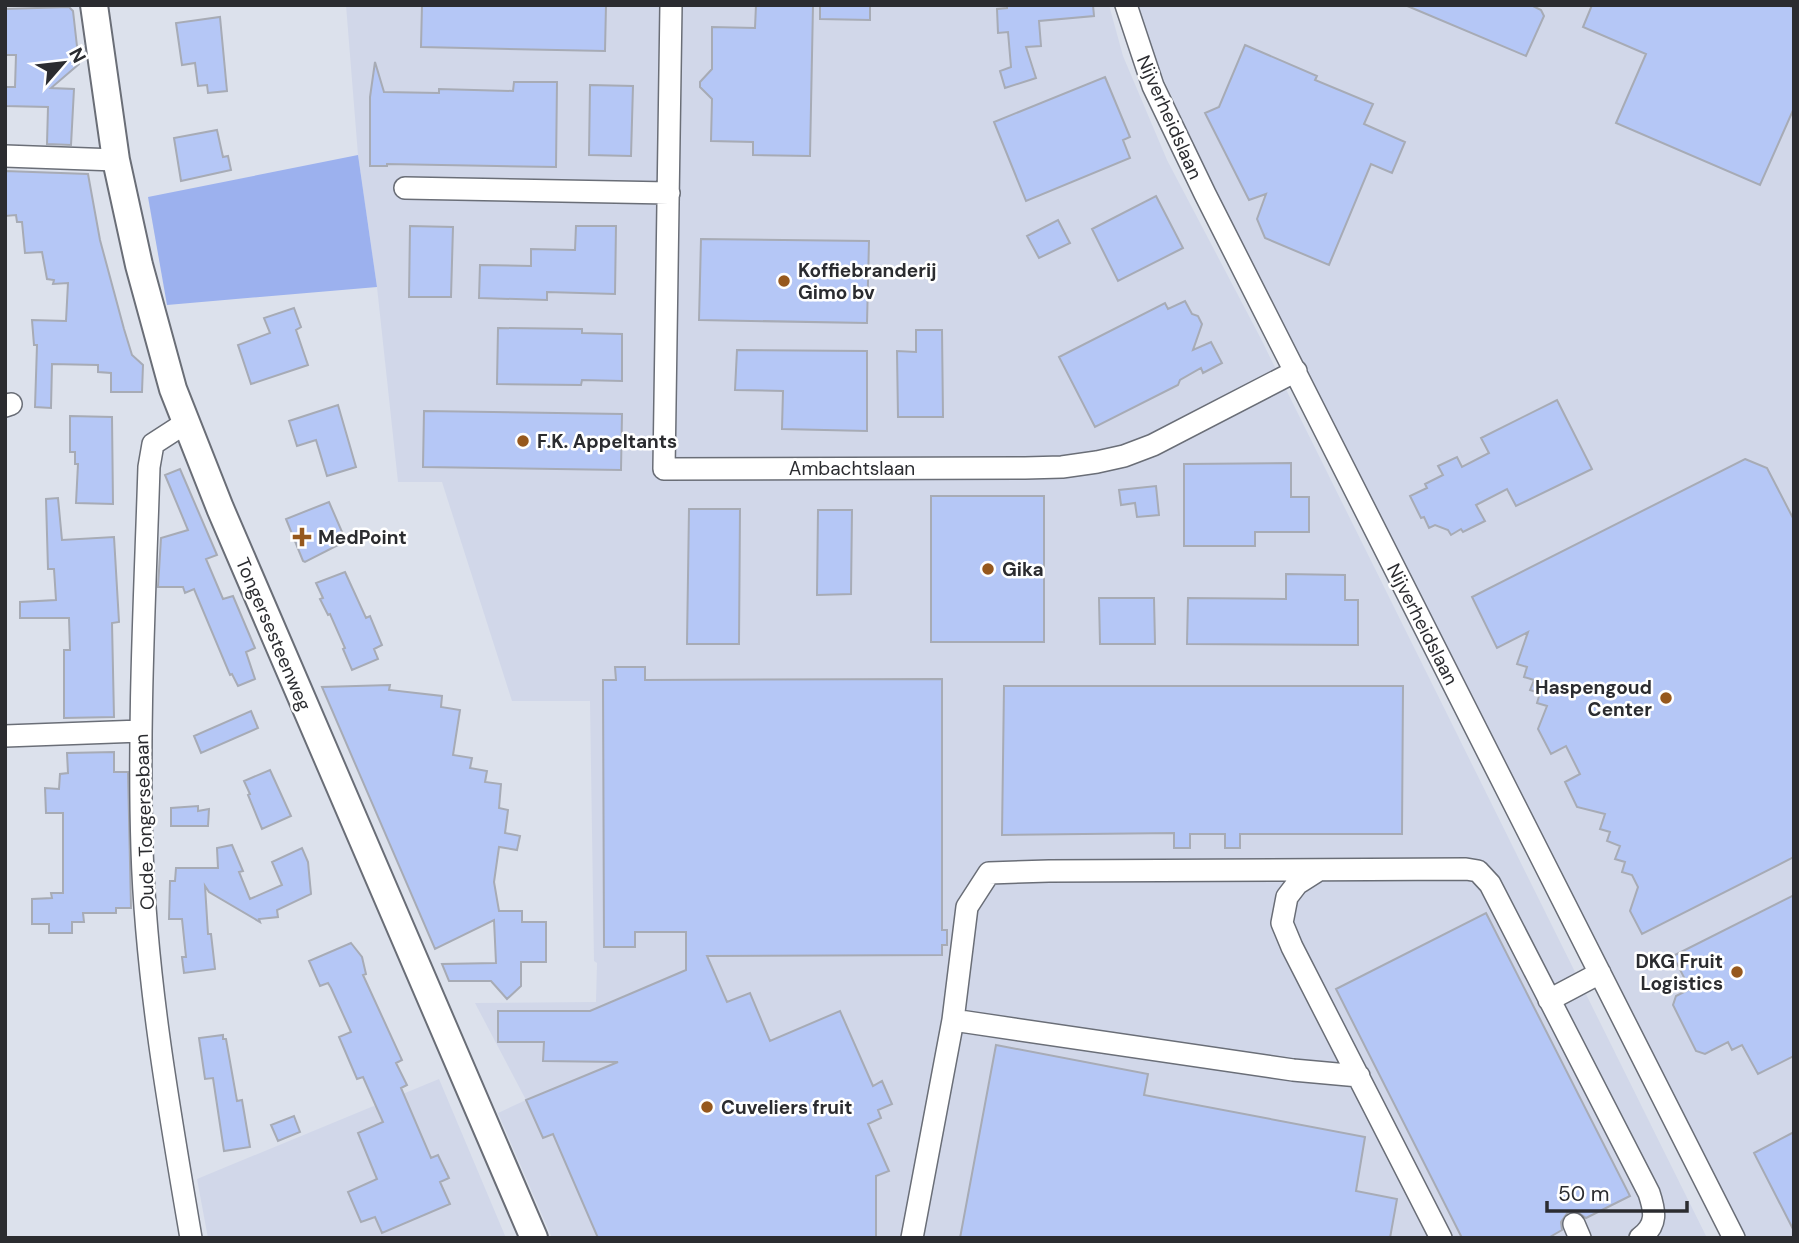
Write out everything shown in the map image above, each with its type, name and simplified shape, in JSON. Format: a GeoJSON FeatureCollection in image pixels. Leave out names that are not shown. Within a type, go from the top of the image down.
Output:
{"type":"FeatureCollection","features":[{"type":"Feature","properties":{"kind":"main road","name":"Tongersesteenweg"},"geometry":{"type":"LineString","coordinates":[[94,5],[116,160],[129,226],[173,389],[226,521],[534,1238]]}},
{"type":"Feature","properties":{"kind":"street","name":"Ambachtslaan"},"geometry":{"type":"LineString","coordinates":[[671,5],[664,469],[1025,468],[1097,462],[1153,445],[1296,371]]}},
{"type":"Feature","properties":{"kind":"street","name":"Nijverheidslaan"},"geometry":{"type":"LineString","coordinates":[[1126,5],[1153,86],[1211,206],[1734,1238]]}},
{"type":"Feature","properties":{"kind":"street"},"geometry":{"type":"LineString","coordinates":[[5,156],[116,160]]}},
{"type":"Feature","properties":{"kind":"street"},"geometry":{"type":"LineString","coordinates":[[405,188],[669,193]]}},
{"type":"Feature","properties":{"kind":"street","name":"Oude Tongersebaan"},"geometry":{"type":"LineString","coordinates":[[187,422],[153,444],[149,467],[141,731],[142,851],[153,994],[191,1238]]}},
{"type":"Feature","properties":{"kind":"street"},"geometry":{"type":"LineString","coordinates":[[5,736],[141,731]]}},
{"type":"Feature","properties":{"kind":"street"},"geometry":{"type":"LineString","coordinates":[[912,1238],[953,1020],[967,907],[989,873],[1466,869],[1478,871],[1490,884],[1649,1193],[1655,1217],[1651,1228],[1640,1238]]}},
{"type":"Feature","properties":{"kind":"street"},"geometry":{"type":"LineString","coordinates":[[1319,870],[1297,884],[1287,897],[1282,923],[1441,1238]]}},
{"type":"Feature","properties":{"kind":"street"},"geometry":{"type":"LineString","coordinates":[[1549,1000],[1600,973]]}},
{"type":"Feature","properties":{"kind":"street"},"geometry":{"type":"LineString","coordinates":[[953,1020],[1293,1070],[1359,1076]]}},
{"type":"Feature","properties":{"kind":"shaded area"},"geometry":{"type":"Polygon","coordinates":[[[346,5],[1109,5],[1123,56],[1167,160],[1260,337],[1707,1238],[552,1238],[498,1113],[526,1100],[475,1003],[596,1002],[590,701],[512,701],[442,482],[398,482],[377,287],[358,155],[346,5]]]}},
{"type":"Feature","properties":{"kind":"shaded area"},"geometry":{"type":"Polygon","coordinates":[[[1137,5],[1794,5],[1794,1238],[1745,1238],[1205,169],[1160,71],[1137,5]]]}},
{"type":"Feature","properties":{"kind":"shaded area"},"geometry":{"type":"Polygon","coordinates":[[[358,155],[377,287],[167,305],[148,197],[358,155]]]}},
{"type":"Feature","properties":{"kind":"shaded area"},"geometry":{"type":"Polygon","coordinates":[[[439,1079],[506,1238],[208,1238],[197,1179],[439,1079]]]}},
{"type":"Feature","properties":{"kind":"building"},"geometry":{"type":"Polygon","coordinates":[[[422,5],[606,5],[605,51],[421,47],[422,5]]]}},
{"type":"Feature","properties":{"kind":"building"},"geometry":{"type":"Polygon","coordinates":[[[756,5],[813,5],[810,156],[753,155],[753,142],[711,141],[712,99],[700,87],[700,82],[712,69],[712,27],[755,28],[756,5]]]}},
{"type":"Feature","properties":{"kind":"building"},"geometry":{"type":"Polygon","coordinates":[[[820,5],[870,5],[870,20],[820,19],[820,5]]]}},
{"type":"Feature","properties":{"kind":"building"},"geometry":{"type":"Polygon","coordinates":[[[1007,5],[1093,5],[1094,16],[1039,21],[1041,46],[1026,47],[1036,78],[1005,88],[1000,71],[1011,67],[1008,32],[998,33],[997,9],[1007,8],[1007,5]]]}},
{"type":"Feature","properties":{"kind":"building"},"geometry":{"type":"Polygon","coordinates":[[[1405,5],[1531,5],[1541,10],[1544,16],[1526,56],[1405,5]]]}},
{"type":"Feature","properties":{"kind":"building"},"geometry":{"type":"Polygon","coordinates":[[[1592,5],[1788,5],[1794,8],[1794,108],[1760,185],[1616,123],[1646,54],[1583,27],[1592,5]]]}},
{"type":"Feature","properties":{"kind":"building"},"geometry":{"type":"Polygon","coordinates":[[[69,7],[73,11],[79,64],[51,88],[74,89],[71,145],[47,144],[48,107],[5,106],[5,87],[15,87],[16,55],[5,55],[5,9],[69,7]]]}},
{"type":"Feature","properties":{"kind":"building"},"geometry":{"type":"Polygon","coordinates":[[[220,17],[227,91],[208,93],[207,85],[198,86],[195,63],[182,65],[176,23],[220,17]]]}},
{"type":"Feature","properties":{"kind":"building"},"geometry":{"type":"Polygon","coordinates":[[[1245,45],[1317,76],[1315,80],[1373,104],[1364,124],[1405,142],[1392,173],[1371,164],[1329,265],[1265,238],[1257,219],[1266,194],[1249,200],[1205,113],[1219,107],[1245,45]]]}},
{"type":"Feature","properties":{"kind":"building"},"geometry":{"type":"Polygon","coordinates":[[[375,62],[384,92],[439,93],[439,89],[513,91],[514,82],[557,82],[556,167],[370,166],[370,97],[375,62]]]}},
{"type":"Feature","properties":{"kind":"building"},"geometry":{"type":"Polygon","coordinates":[[[1105,77],[1130,137],[1123,140],[1130,158],[1026,201],[994,122],[1105,77]]]}},
{"type":"Feature","properties":{"kind":"building"},"geometry":{"type":"Polygon","coordinates":[[[590,85],[633,86],[631,156],[589,155],[590,85]]]}},
{"type":"Feature","properties":{"kind":"building"},"geometry":{"type":"Polygon","coordinates":[[[217,130],[223,157],[228,156],[231,170],[181,181],[174,138],[217,130]]]}},
{"type":"Feature","properties":{"kind":"building"},"geometry":{"type":"Polygon","coordinates":[[[5,171],[88,174],[100,240],[124,329],[132,355],[143,365],[142,392],[111,392],[111,373],[98,372],[98,365],[52,364],[51,408],[35,407],[37,345],[34,345],[32,320],[66,321],[68,283],[53,284],[54,280],[47,279],[42,252],[25,253],[22,222],[17,222],[16,215],[5,216],[5,171]]]}},
{"type":"Feature","properties":{"kind":"building"},"geometry":{"type":"Polygon","coordinates":[[[1156,196],[1183,248],[1118,281],[1092,229],[1156,196]]]}},
{"type":"Feature","properties":{"kind":"building"},"geometry":{"type":"Polygon","coordinates":[[[1058,220],[1070,243],[1039,258],[1027,236],[1058,220]]]}},
{"type":"Feature","properties":{"kind":"building"},"geometry":{"type":"Polygon","coordinates":[[[410,226],[453,227],[451,297],[409,297],[410,226]]]}},
{"type":"Feature","properties":{"kind":"building"},"geometry":{"type":"Polygon","coordinates":[[[576,226],[616,226],[615,294],[547,292],[547,300],[479,298],[480,265],[531,266],[531,249],[575,250],[576,226]]]}},
{"type":"Feature","properties":{"kind":"building","name":"Koffiebranderij Gimo bv"},"geometry":{"type":"Polygon","coordinates":[[[701,239],[869,241],[867,323],[699,320],[701,239]]]}},
{"type":"Feature","properties":{"kind":"building"},"geometry":{"type":"Polygon","coordinates":[[[1185,301],[1202,324],[1193,350],[1211,342],[1222,363],[1203,373],[1201,368],[1180,380],[1178,385],[1095,427],[1059,357],[1165,303],[1168,309],[1185,301]]]}},
{"type":"Feature","properties":{"kind":"building"},"geometry":{"type":"Polygon","coordinates":[[[294,308],[301,327],[296,330],[308,365],[251,384],[238,345],[270,333],[264,318],[294,308]]]}},
{"type":"Feature","properties":{"kind":"building"},"geometry":{"type":"Polygon","coordinates":[[[498,328],[582,329],[582,333],[622,334],[622,381],[582,380],[581,385],[497,384],[498,328]]]}},
{"type":"Feature","properties":{"kind":"building"},"geometry":{"type":"Polygon","coordinates":[[[916,330],[942,330],[943,417],[898,417],[897,351],[916,352],[916,330]]]}},
{"type":"Feature","properties":{"kind":"building"},"geometry":{"type":"Polygon","coordinates":[[[737,350],[867,351],[867,431],[782,429],[783,391],[735,390],[737,350]]]}},
{"type":"Feature","properties":{"kind":"building"},"geometry":{"type":"Polygon","coordinates":[[[1557,400],[1592,469],[1516,506],[1507,489],[1476,505],[1485,521],[1463,532],[1461,529],[1451,535],[1448,530],[1435,525],[1429,528],[1410,496],[1427,488],[1425,484],[1443,475],[1438,466],[1457,457],[1462,467],[1489,453],[1481,438],[1557,400]]]}},
{"type":"Feature","properties":{"kind":"building"},"geometry":{"type":"Polygon","coordinates":[[[338,405],[356,467],[327,476],[316,440],[297,446],[289,421],[338,405]]]}},
{"type":"Feature","properties":{"kind":"building","name":"F.K. Appeltants"},"geometry":{"type":"Polygon","coordinates":[[[424,411],[622,414],[621,470],[423,467],[424,411]]]}},
{"type":"Feature","properties":{"kind":"building"},"geometry":{"type":"Polygon","coordinates":[[[70,416],[112,417],[113,504],[76,503],[78,464],[75,464],[75,452],[70,452],[70,416]]]}},
{"type":"Feature","properties":{"kind":"building","name":"Haspengoud Center"},"geometry":{"type":"Polygon","coordinates":[[[1745,459],[1767,468],[1794,520],[1794,857],[1642,934],[1630,911],[1638,887],[1632,875],[1622,872],[1625,862],[1615,859],[1620,846],[1607,841],[1610,832],[1600,829],[1605,814],[1577,807],[1565,782],[1580,774],[1566,746],[1551,754],[1538,729],[1547,706],[1537,703],[1540,693],[1530,690],[1534,680],[1524,677],[1527,667],[1517,664],[1528,632],[1497,648],[1472,597],[1745,459]]]}},
{"type":"Feature","properties":{"kind":"building"},"geometry":{"type":"Polygon","coordinates":[[[1291,463],[1291,497],[1309,497],[1309,532],[1255,532],[1255,546],[1184,546],[1184,464],[1291,463]]]}},
{"type":"Feature","properties":{"kind":"building"},"geometry":{"type":"Polygon","coordinates":[[[180,469],[217,555],[206,559],[223,599],[233,596],[255,648],[246,652],[255,679],[238,686],[232,674],[230,675],[194,589],[185,593],[183,587],[158,587],[161,538],[188,530],[165,475],[180,469]]]}},
{"type":"Feature","properties":{"kind":"building"},"geometry":{"type":"Polygon","coordinates":[[[1156,486],[1159,515],[1137,517],[1135,503],[1121,505],[1119,490],[1156,486]]]}},
{"type":"Feature","properties":{"kind":"building","name":"Gika"},"geometry":{"type":"Polygon","coordinates":[[[931,496],[1044,496],[1044,642],[931,642],[931,496]]]}},
{"type":"Feature","properties":{"kind":"building"},"geometry":{"type":"Polygon","coordinates":[[[58,498],[62,540],[114,537],[119,622],[112,623],[114,717],[64,718],[64,650],[70,650],[69,618],[20,618],[20,602],[56,600],[54,569],[48,569],[46,499],[58,498]]]}},
{"type":"Feature","properties":{"kind":"building"},"geometry":{"type":"Polygon","coordinates":[[[329,502],[346,541],[305,562],[286,519],[329,502]]]}},
{"type":"Feature","properties":{"kind":"building"},"geometry":{"type":"Polygon","coordinates":[[[689,509],[740,509],[739,644],[687,644],[689,509]]]}},
{"type":"Feature","properties":{"kind":"building"},"geometry":{"type":"Polygon","coordinates":[[[818,510],[852,510],[851,594],[817,595],[818,510]]]}},
{"type":"Feature","properties":{"kind":"building"},"geometry":{"type":"Polygon","coordinates":[[[345,572],[366,618],[370,616],[382,645],[374,649],[378,659],[352,670],[330,614],[328,615],[320,599],[323,598],[316,583],[345,572]]]}},
{"type":"Feature","properties":{"kind":"building"},"geometry":{"type":"Polygon","coordinates":[[[1286,574],[1345,575],[1345,600],[1358,600],[1358,645],[1187,644],[1188,598],[1286,599],[1286,574]]]}},
{"type":"Feature","properties":{"kind":"building"},"geometry":{"type":"Polygon","coordinates":[[[1099,598],[1154,598],[1155,644],[1100,644],[1099,598]]]}},
{"type":"Feature","properties":{"kind":"building"},"geometry":{"type":"Polygon","coordinates":[[[615,667],[645,667],[645,680],[942,679],[942,930],[947,930],[947,945],[942,945],[942,955],[707,956],[727,1002],[750,993],[770,1041],[840,1011],[873,1086],[882,1081],[892,1104],[878,1110],[881,1118],[868,1124],[889,1171],[876,1176],[876,1238],[598,1238],[553,1134],[543,1138],[526,1100],[618,1062],[543,1061],[544,1042],[498,1042],[498,1011],[590,1011],[686,970],[686,932],[635,932],[635,947],[604,947],[603,680],[616,680],[615,667]]]}},
{"type":"Feature","properties":{"kind":"building"},"geometry":{"type":"Polygon","coordinates":[[[390,685],[389,690],[442,696],[441,707],[460,710],[453,755],[472,758],[470,768],[487,771],[485,782],[501,784],[499,808],[508,810],[505,833],[520,836],[517,850],[499,847],[494,882],[499,911],[522,911],[522,922],[546,922],[546,962],[521,962],[521,986],[507,999],[491,981],[449,981],[442,964],[496,963],[494,920],[435,949],[322,687],[390,685]]]}},
{"type":"Feature","properties":{"kind":"building"},"geometry":{"type":"Polygon","coordinates":[[[1004,686],[1403,686],[1402,834],[1240,834],[1240,848],[1225,848],[1225,834],[1190,834],[1190,848],[1174,848],[1174,833],[1002,835],[1004,686]]]}},
{"type":"Feature","properties":{"kind":"building"},"geometry":{"type":"Polygon","coordinates":[[[251,711],[258,728],[201,753],[194,736],[251,711]]]}},
{"type":"Feature","properties":{"kind":"building"},"geometry":{"type":"Polygon","coordinates":[[[114,752],[114,772],[128,772],[131,908],[116,908],[116,913],[83,913],[84,922],[72,922],[72,933],[49,933],[49,924],[32,924],[32,899],[52,898],[51,893],[63,893],[63,813],[46,813],[45,788],[59,789],[60,774],[68,773],[67,753],[114,752]]]}},
{"type":"Feature","properties":{"kind":"building"},"geometry":{"type":"Polygon","coordinates":[[[270,770],[291,816],[262,829],[244,781],[270,770]]]}},
{"type":"Feature","properties":{"kind":"building"},"geometry":{"type":"Polygon","coordinates":[[[198,806],[198,811],[209,809],[208,826],[171,826],[171,808],[198,806]]]}},
{"type":"Feature","properties":{"kind":"building"},"geometry":{"type":"Polygon","coordinates":[[[232,845],[243,871],[239,872],[250,899],[282,885],[272,862],[302,848],[308,862],[311,894],[277,910],[278,917],[259,919],[260,922],[209,892],[205,886],[208,934],[211,934],[215,969],[184,973],[182,957],[186,957],[182,919],[169,919],[170,881],[175,881],[176,868],[218,868],[217,848],[232,845]]]}},
{"type":"Feature","properties":{"kind":"building","name":"DKG Fruit Logistics"},"geometry":{"type":"Polygon","coordinates":[[[1794,895],[1794,1056],[1758,1074],[1742,1045],[1732,1050],[1728,1042],[1705,1054],[1696,1051],[1673,1005],[1676,996],[1690,989],[1673,956],[1794,895]]]}},
{"type":"Feature","properties":{"kind":"building"},"geometry":{"type":"Polygon","coordinates":[[[1486,913],[1630,1196],[1586,1218],[1576,1211],[1568,1212],[1561,1222],[1562,1230],[1548,1238],[1462,1238],[1336,989],[1486,913]]]}},
{"type":"Feature","properties":{"kind":"building"},"geometry":{"type":"Polygon","coordinates":[[[351,943],[362,957],[366,974],[363,975],[402,1060],[396,1063],[407,1085],[401,1088],[431,1158],[438,1155],[449,1178],[440,1182],[450,1204],[382,1233],[375,1217],[361,1222],[348,1192],[377,1179],[358,1133],[383,1122],[363,1077],[357,1079],[339,1037],[351,1032],[331,988],[328,983],[320,986],[309,961],[351,943]]]}},
{"type":"Feature","properties":{"kind":"building"},"geometry":{"type":"Polygon","coordinates":[[[223,1035],[223,1039],[226,1039],[237,1101],[242,1100],[250,1147],[224,1151],[213,1078],[205,1079],[199,1038],[223,1035]]]}},
{"type":"Feature","properties":{"kind":"building"},"geometry":{"type":"Polygon","coordinates":[[[996,1045],[1148,1074],[1144,1095],[1365,1137],[1356,1191],[1397,1199],[1390,1238],[960,1238],[996,1045]]]}},
{"type":"Feature","properties":{"kind":"building"},"geometry":{"type":"Polygon","coordinates":[[[294,1116],[300,1132],[278,1141],[271,1125],[294,1116]]]}},
{"type":"Feature","properties":{"kind":"building"},"geometry":{"type":"Polygon","coordinates":[[[1794,1132],[1794,1231],[1754,1153],[1794,1132]]]}},
{"type":"Feature","properties":{"kind":"place","name":"Koffiebranderij Gimo bv"},"geometry":{"type":"Point","coordinates":[784,281]}},
{"type":"Feature","properties":{"kind":"place","name":"F.K. Appeltants"},"geometry":{"type":"Point","coordinates":[523,441]}},
{"type":"Feature","properties":{"kind":"place","name":"MedPoint"},"geometry":{"type":"Point","coordinates":[302,537]}},
{"type":"Feature","properties":{"kind":"place","name":"Gika"},"geometry":{"type":"Point","coordinates":[988,569]}},
{"type":"Feature","properties":{"kind":"place","name":"Haspengoud Center"},"geometry":{"type":"Point","coordinates":[1666,698]}},
{"type":"Feature","properties":{"kind":"place","name":"DKG Fruit Logistics"},"geometry":{"type":"Point","coordinates":[1737,972]}},
{"type":"Feature","properties":{"kind":"place","name":"Cuveliers fruit"},"geometry":{"type":"Point","coordinates":[707,1107]}}]}
